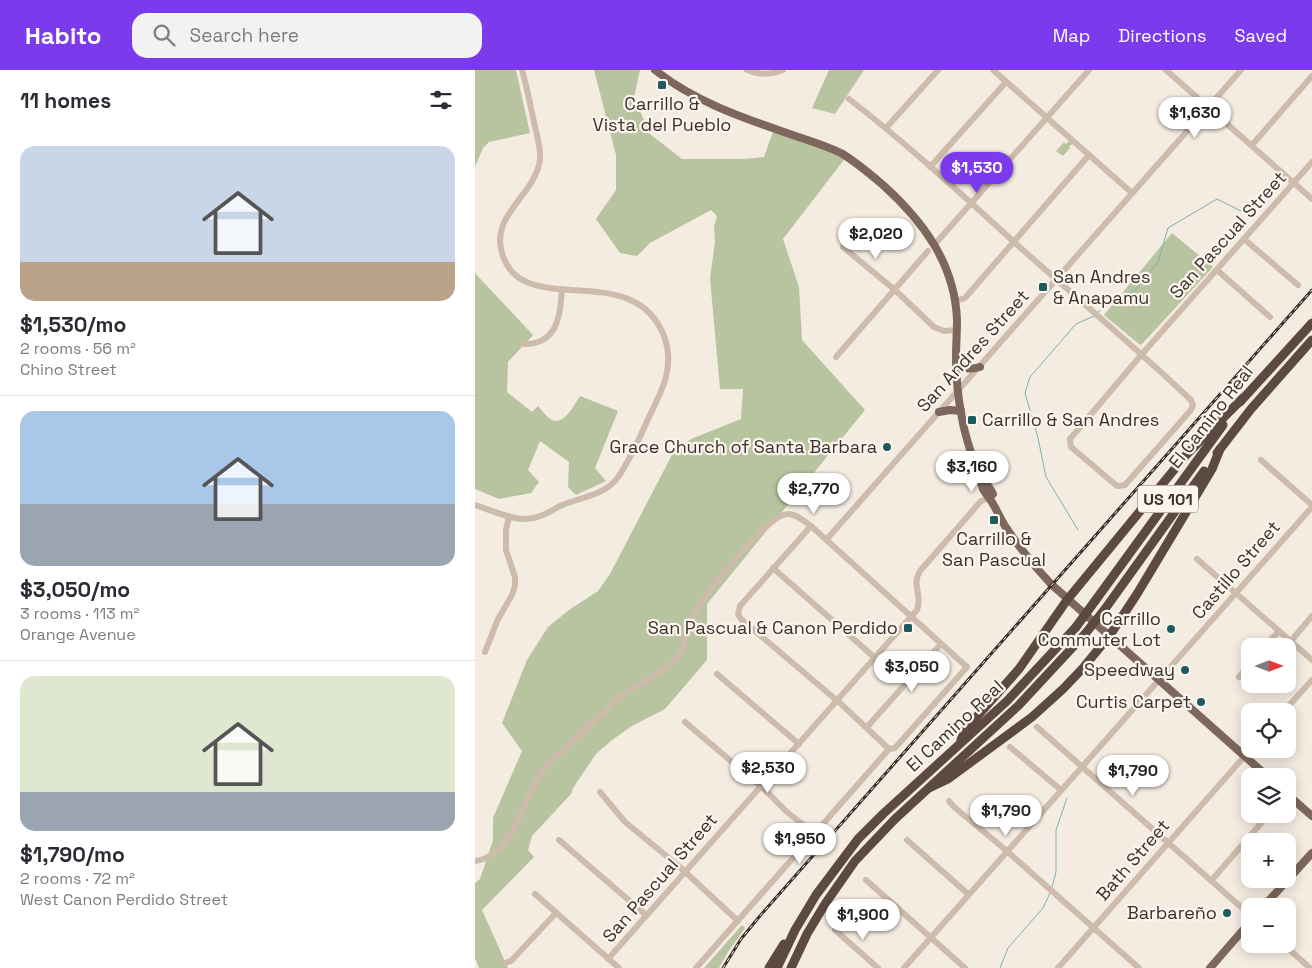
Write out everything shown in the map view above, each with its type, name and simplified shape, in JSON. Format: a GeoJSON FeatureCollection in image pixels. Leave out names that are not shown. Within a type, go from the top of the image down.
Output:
{"type":"FeatureCollection","features":[{"type":"Feature","properties":{"kind":"highway","name":"El Camino Real"},"geometry":{"type":"LineString","coordinates":[[777,968],[795,930],[823,883],[858,839],[1007,701],[1076,626],[1243,398],[1312,323]]}},
{"type":"Feature","properties":{"kind":"highway","name":"El Camino Real"},"geometry":{"type":"LineString","coordinates":[[791,968],[807,934],[855,861],[876,838],[1019,705],[1085,634],[1251,409],[1312,340]]}},
{"type":"Feature","properties":{"kind":"highway"},"geometry":{"type":"LineString","coordinates":[[957,747],[965,730],[1019,669],[1067,600],[1187,454],[1243,398]]}},
{"type":"Feature","properties":{"kind":"highway"},"geometry":{"type":"LineString","coordinates":[[929,788],[948,778],[1042,708],[1113,639],[1137,594],[1212,469],[1220,450]]}},
{"type":"Feature","properties":{"kind":"highway"},"geometry":{"type":"LineString","coordinates":[[769,968],[780,948],[795,930]]}},
{"type":"Feature","properties":{"kind":"main road"},"geometry":{"type":"LineString","coordinates":[[655,70],[690,93],[719,107],[813,141],[843,155],[866,170],[901,201],[920,222],[935,244],[948,274],[955,301],[958,390],[968,443],[982,479],[987,482],[993,494],[989,498],[1004,524],[1027,558],[1067,600],[1241,752]]}},
{"type":"Feature","properties":{"kind":"main road"},"geometry":{"type":"LineString","coordinates":[[956,362],[965,368],[973,369],[980,366]]}},
{"type":"Feature","properties":{"kind":"main road"},"geometry":{"type":"LineString","coordinates":[[939,412],[949,410],[961,411]]}},
{"type":"Feature","properties":{"kind":"main road"},"geometry":{"type":"LineString","coordinates":[[1247,758],[1258,768]]}},
{"type":"Feature","properties":{"kind":"main road"},"geometry":{"type":"LineString","coordinates":[[1296,802],[1312,816]]}},
{"type":"Feature","properties":{"kind":"main road"},"geometry":{"type":"LineString","coordinates":[[1271,898],[1312,853]]}},
{"type":"Feature","properties":{"kind":"main road"},"geometry":{"type":"LineString","coordinates":[[1210,968],[1241,932]]}},
{"type":"Feature","properties":{"kind":"street"},"geometry":{"type":"LineString","coordinates":[[475,505],[509,517],[528,519],[541,517],[560,506],[600,492],[616,479],[632,451],[666,381],[668,362],[666,344],[657,322],[646,310],[630,299],[614,293],[532,285],[520,279],[507,265],[500,246],[500,233],[504,221],[525,194],[539,160],[539,146],[523,70]]}},
{"type":"Feature","properties":{"kind":"street"},"geometry":{"type":"LineString","coordinates":[[747,70],[762,74],[783,70]]}},
{"type":"Feature","properties":{"kind":"street"},"geometry":{"type":"LineString","coordinates":[[887,128],[938,70]]}},
{"type":"Feature","properties":{"kind":"street"},"geometry":{"type":"LineString","coordinates":[[993,70],[1132,193]]}},
{"type":"Feature","properties":{"kind":"street"},"geometry":{"type":"LineString","coordinates":[[935,244],[1089,70]]}},
{"type":"Feature","properties":{"kind":"street"},"geometry":{"type":"LineString","coordinates":[[1166,70],[1312,199]]}},
{"type":"Feature","properties":{"kind":"street","name":"San Andres Street"},"geometry":{"type":"LineString","coordinates":[[827,540],[1241,70]]}},
{"type":"Feature","properties":{"kind":"street"},"geometry":{"type":"LineString","coordinates":[[1252,145],[1312,76]]}},
{"type":"Feature","properties":{"kind":"street"},"geometry":{"type":"LineString","coordinates":[[930,167],[1006,82]]}},
{"type":"Feature","properties":{"kind":"street"},"geometry":{"type":"LineString","coordinates":[[849,99],[887,128],[1142,354]]}},
{"type":"Feature","properties":{"kind":"street"},"geometry":{"type":"LineString","coordinates":[[955,301],[965,298],[1089,155]]}},
{"type":"Feature","properties":{"kind":"street","name":"San Pascual Street"},"geometry":{"type":"LineString","coordinates":[[1142,354],[1191,400],[1193,405],[1191,410],[1123,486],[1117,486],[1071,447],[1070,439],[1142,354],[1312,162]]}},
{"type":"Feature","properties":{"kind":"street"},"geometry":{"type":"LineString","coordinates":[[1244,239],[1298,286]]}},
{"type":"Feature","properties":{"kind":"street"},"geometry":{"type":"LineString","coordinates":[[843,247],[895,290],[937,329],[944,331],[957,330]]}},
{"type":"Feature","properties":{"kind":"street"},"geometry":{"type":"LineString","coordinates":[[836,357],[929,251]]}},
{"type":"Feature","properties":{"kind":"street"},"geometry":{"type":"LineString","coordinates":[[1217,270],[1271,317]]}},
{"type":"Feature","properties":{"kind":"street"},"geometry":{"type":"LineString","coordinates":[[524,344],[540,342],[551,334],[559,315],[562,289]]}},
{"type":"Feature","properties":{"kind":"street"},"geometry":{"type":"LineString","coordinates":[[1261,460],[1312,506]]}},
{"type":"Feature","properties":{"kind":"street","name":"San Pascual Street"},"geometry":{"type":"LineString","coordinates":[[608,959],[917,610],[920,602],[915,584],[920,571],[981,501],[989,498]]}},
{"type":"Feature","properties":{"kind":"street","name":"Castillo Street"},"geometry":{"type":"LineString","coordinates":[[904,968],[1312,506]]}},
{"type":"Feature","properties":{"kind":"street"},"geometry":{"type":"LineString","coordinates":[[475,860],[491,856],[505,844],[537,778],[546,766],[621,696],[675,662],[682,652],[690,623],[701,603],[765,527],[783,515],[790,514],[811,526],[967,667],[911,732],[895,748],[889,749],[697,968]]}},
{"type":"Feature","properties":{"kind":"street"},"geometry":{"type":"LineString","coordinates":[[485,652],[498,619],[515,586],[515,576],[506,550],[506,530],[509,517]]}},
{"type":"Feature","properties":{"kind":"street"},"geometry":{"type":"LineString","coordinates":[[811,526],[773,568],[739,609],[738,614],[741,619],[837,701],[889,749]]}},
{"type":"Feature","properties":{"kind":"street"},"geometry":{"type":"LineString","coordinates":[[1197,559],[1288,638]]}},
{"type":"Feature","properties":{"kind":"street"},"geometry":{"type":"LineString","coordinates":[[773,568],[874,657]]}},
{"type":"Feature","properties":{"kind":"street"},"geometry":{"type":"LineString","coordinates":[[1294,638],[1312,616]]}},
{"type":"Feature","properties":{"kind":"street"},"geometry":{"type":"LineString","coordinates":[[1272,638],[1279,630]]}},
{"type":"Feature","properties":{"kind":"street"},"geometry":{"type":"LineString","coordinates":[[867,728],[941,644]]}},
{"type":"Feature","properties":{"kind":"street"},"geometry":{"type":"LineString","coordinates":[[1296,646],[1312,660]]}},
{"type":"Feature","properties":{"kind":"street"},"geometry":{"type":"LineString","coordinates":[[717,674],[799,744]]}},
{"type":"Feature","properties":{"kind":"street"},"geometry":{"type":"LineString","coordinates":[[1292,703],[1312,680]]}},
{"type":"Feature","properties":{"kind":"street"},"geometry":{"type":"LineString","coordinates":[[685,722],[761,786],[787,812],[814,833]]}},
{"type":"Feature","properties":{"kind":"street"},"geometry":{"type":"LineString","coordinates":[[1037,727],[1241,907]]}},
{"type":"Feature","properties":{"kind":"street"},"geometry":{"type":"LineString","coordinates":[[1010,747],[1061,790]]}},
{"type":"Feature","properties":{"kind":"street","name":"Bath Street"},"geometry":{"type":"LineString","coordinates":[[1058,968],[1243,758]]}},
{"type":"Feature","properties":{"kind":"street"},"geometry":{"type":"LineString","coordinates":[[600,792],[625,822],[738,921]]}},
{"type":"Feature","properties":{"kind":"street"},"geometry":{"type":"LineString","coordinates":[[949,801],[1139,968]]}},
{"type":"Feature","properties":{"kind":"street"},"geometry":{"type":"LineString","coordinates":[[1211,881],[1261,823]]}},
{"type":"Feature","properties":{"kind":"street"},"geometry":{"type":"LineString","coordinates":[[559,840],[646,915]]}},
{"type":"Feature","properties":{"kind":"street"},"geometry":{"type":"LineString","coordinates":[[907,840],[968,894]]}},
{"type":"Feature","properties":{"kind":"street"},"geometry":{"type":"LineString","coordinates":[[866,880],[965,968]]}},
{"type":"Feature","properties":{"kind":"street"},"geometry":{"type":"LineString","coordinates":[[535,894],[619,968]]}},
{"type":"Feature","properties":{"kind":"street"},"geometry":{"type":"LineString","coordinates":[[505,963],[511,961],[556,913]]}},
{"type":"Feature","properties":{"kind":"street"},"geometry":{"type":"LineString","coordinates":[[835,930],[878,968]]}},
{"type":"Feature","properties":{"kind":"street"},"geometry":{"type":"LineString","coordinates":[[1293,953],[1310,968]]}},
{"type":"Feature","properties":{"kind":"green space"},"geometry":{"type":"Polygon","coordinates":[[[475,70],[516,70],[530,133],[489,142],[483,148],[475,167],[475,70]]]}},
{"type":"Feature","properties":{"kind":"green space"},"geometry":{"type":"Polygon","coordinates":[[[594,70],[640,70],[634,97],[650,134],[682,159],[744,159],[764,157],[774,129],[846,157],[783,239],[799,287],[802,340],[865,410],[707,604],[707,660],[665,709],[632,726],[596,754],[571,794],[532,836],[528,850],[534,857],[482,910],[508,968],[479,968],[475,958],[475,883],[480,879],[493,840],[493,818],[522,751],[502,723],[527,660],[548,627],[569,610],[598,591],[610,574],[674,451],[691,439],[741,419],[743,389],[720,389],[710,278],[715,242],[714,227],[717,216],[711,210],[650,243],[637,256],[620,253],[596,219],[616,190],[616,155],[594,70]]]}},
{"type":"Feature","properties":{"kind":"green space"},"geometry":{"type":"Polygon","coordinates":[[[829,70],[864,70],[835,114],[812,108],[829,70]]]}},
{"type":"Feature","properties":{"kind":"green space"},"geometry":{"type":"Polygon","coordinates":[[[1069,141],[1073,144],[1069,146],[1070,148],[1063,156],[1056,151],[1064,142],[1066,144],[1069,141]]]}},
{"type":"Feature","properties":{"kind":"green space"},"geometry":{"type":"Polygon","coordinates":[[[1172,233],[1213,267],[1140,345],[1104,315],[1172,233]]]}},
{"type":"Feature","properties":{"kind":"green space"},"geometry":{"type":"Polygon","coordinates":[[[475,273],[533,335],[508,362],[507,392],[532,412],[538,406],[554,421],[563,418],[580,396],[618,411],[595,468],[606,481],[576,495],[568,487],[569,462],[540,441],[528,470],[539,482],[531,493],[499,499],[475,489],[475,273]]]}},
{"type":"Feature","properties":{"kind":"green space"},"geometry":{"type":"Polygon","coordinates":[[[742,925],[745,928],[719,968],[704,968],[742,925]]]}},
{"type":"Feature","properties":{"kind":"waterway"},"geometry":{"type":"LineString","coordinates":[[1097,313],[1105,306],[1134,291],[1158,262],[1168,228],[1217,199],[1249,215]]}},
{"type":"Feature","properties":{"kind":"waterway"},"geometry":{"type":"LineString","coordinates":[[1078,530],[1046,477],[1038,438],[1025,393],[1030,377],[1076,324],[1094,316]]}},
{"type":"Feature","properties":{"kind":"waterway"},"geometry":{"type":"LineString","coordinates":[[1052,887],[1056,872],[1056,830],[1067,798]]}},
{"type":"Feature","properties":{"kind":"waterway"},"geometry":{"type":"LineString","coordinates":[[1000,968],[1008,948],[1043,908],[1050,893]]}},
{"type":"Feature","properties":{"kind":"railway"},"geometry":{"type":"LineString","coordinates":[[723,968],[741,939],[759,917],[1312,290]]}},
{"type":"Feature","properties":{"kind":"place","name":"Carrillo & Vista del Pueblo"},"geometry":{"type":"Point","coordinates":[662,85]}},
{"type":"Feature","properties":{"kind":"place","name":"San Andres & Anapamu"},"geometry":{"type":"Point","coordinates":[1043,287]}},
{"type":"Feature","properties":{"kind":"place","name":"Carrillo & San Andres"},"geometry":{"type":"Point","coordinates":[972,420]}},
{"type":"Feature","properties":{"kind":"place","name":"Grace Church of Santa Barbara"},"geometry":{"type":"Point","coordinates":[887,447]}},
{"type":"Feature","properties":{"kind":"place","name":"Carrillo & San Pascual"},"geometry":{"type":"Point","coordinates":[994,520]}},
{"type":"Feature","properties":{"kind":"place","name":"San Pascual & Canon Perdido"},"geometry":{"type":"Point","coordinates":[908,628]}},
{"type":"Feature","properties":{"kind":"place","name":"Carrillo Commuter Lot"},"geometry":{"type":"Point","coordinates":[1171,629]}},
{"type":"Feature","properties":{"kind":"place","name":"Speedway"},"geometry":{"type":"Point","coordinates":[1185,670]}},
{"type":"Feature","properties":{"kind":"place","name":"Curtis Carpet"},"geometry":{"type":"Point","coordinates":[1201,702]}},
{"type":"Feature","properties":{"kind":"place","name":"Barbareño"},"geometry":{"type":"Point","coordinates":[1227,913]}}]}
